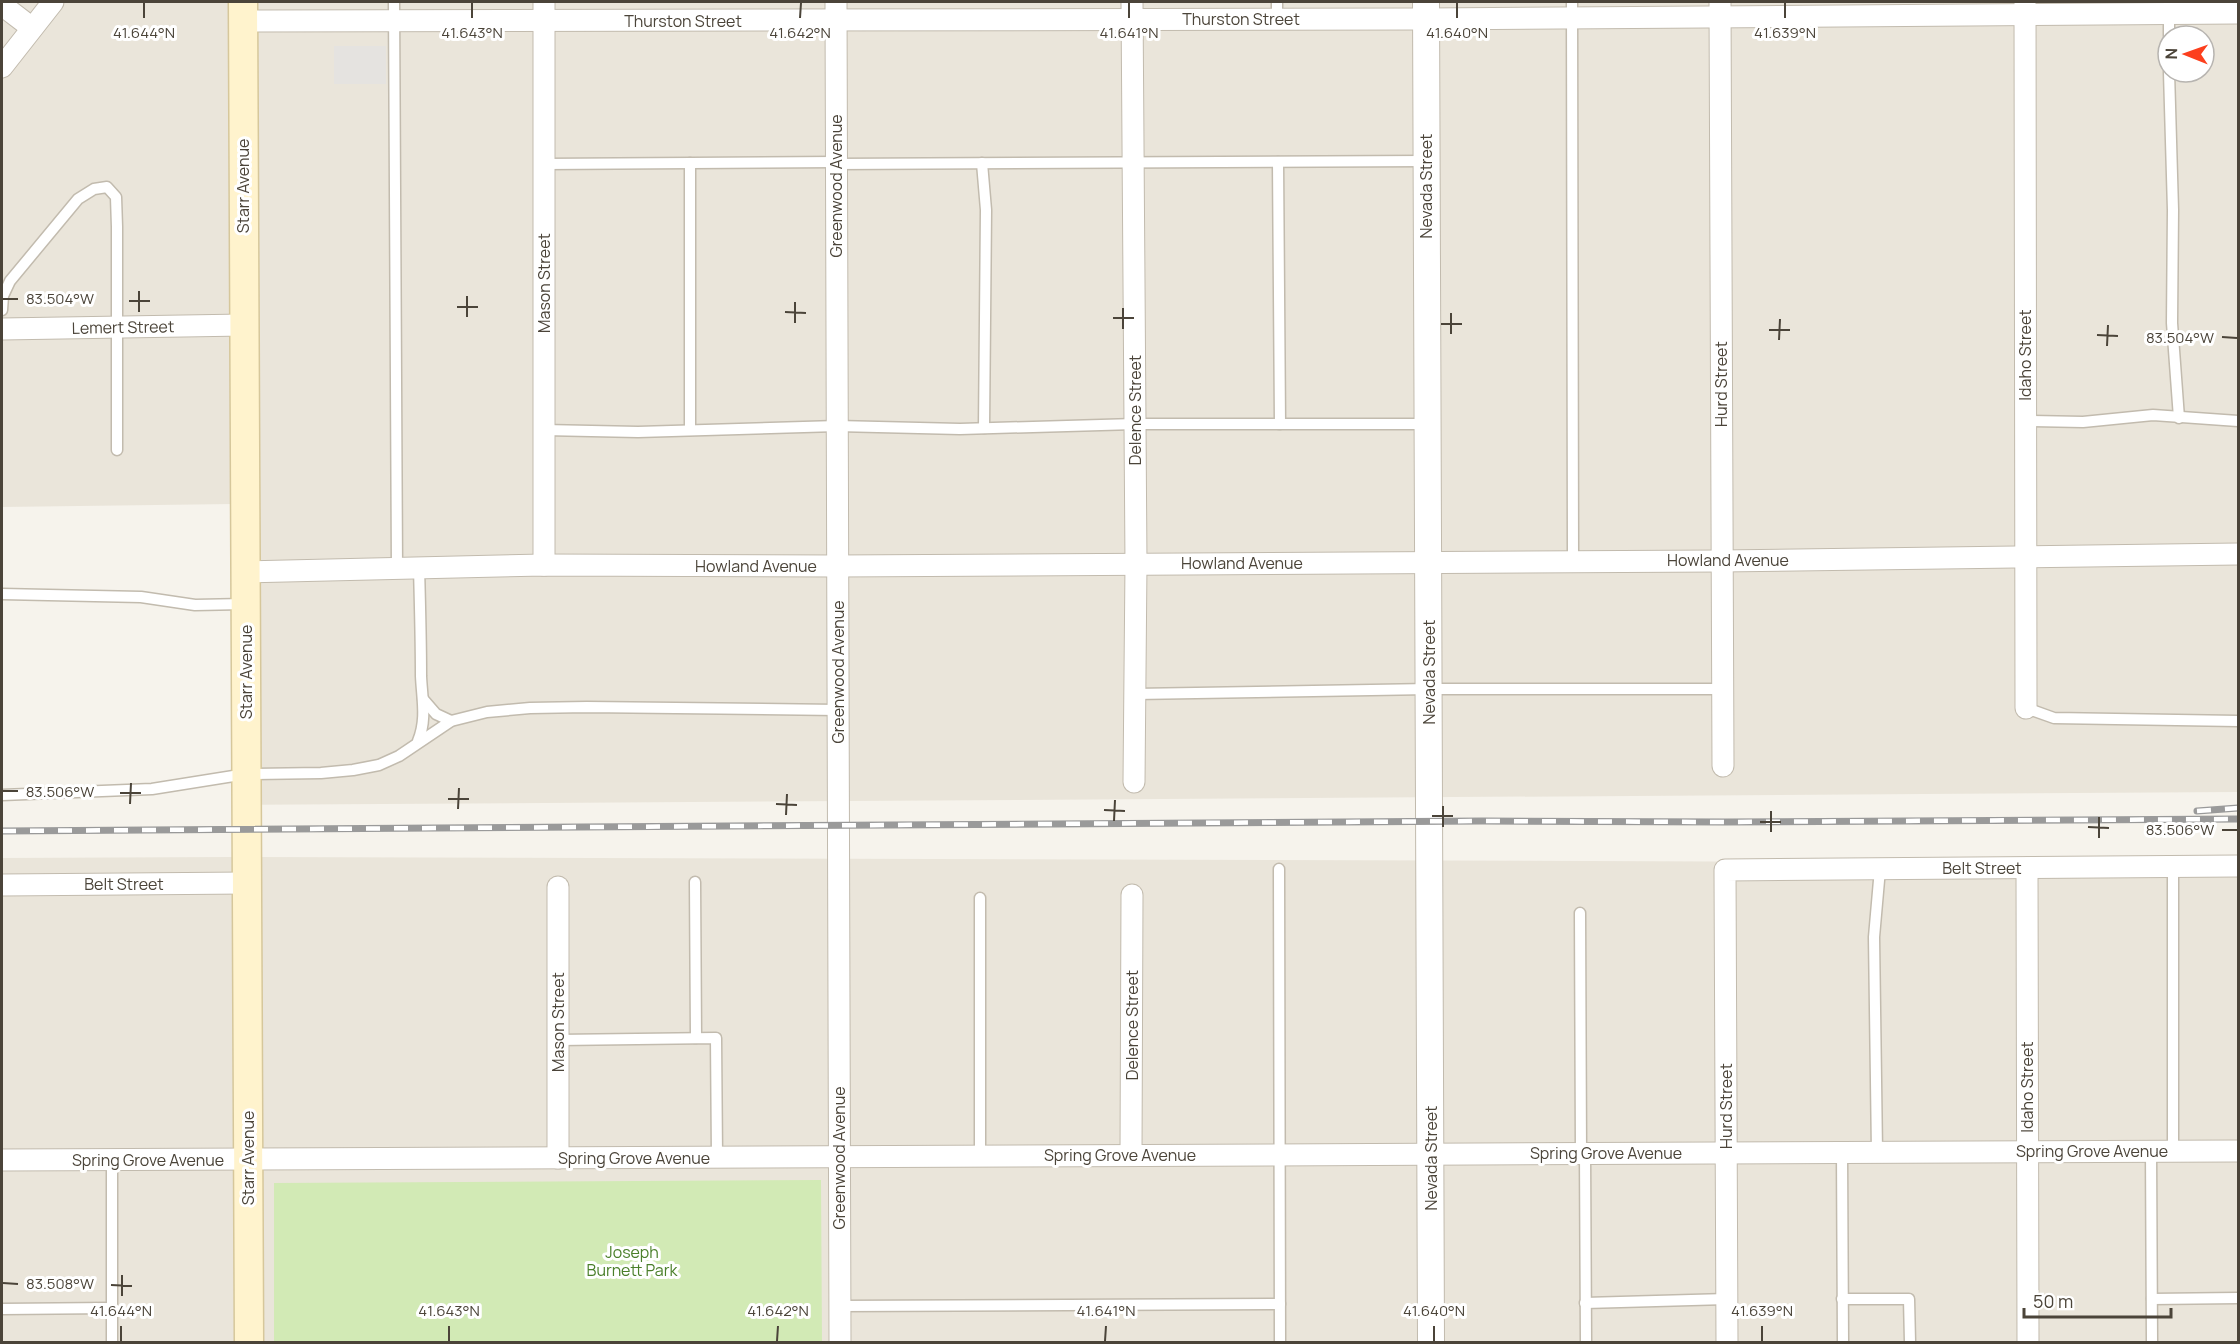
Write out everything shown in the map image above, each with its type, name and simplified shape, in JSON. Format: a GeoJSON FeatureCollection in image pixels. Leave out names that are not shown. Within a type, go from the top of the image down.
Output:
{"type":"FeatureCollection","features":[{"type":"Feature","properties":{"kind":"main road","name":"Starr Avenue"},"geometry":{"type":"LineString","coordinates":[[243,11],[249,1342]]}},
{"type":"Feature","properties":{"kind":"street"},"geometry":{"type":"LineString","coordinates":[[2,67],[53,2]]}},
{"type":"Feature","properties":{"kind":"street"},"geometry":{"type":"LineString","coordinates":[[2,5],[32,28]]}},
{"type":"Feature","properties":{"kind":"street","name":"Thurston Street"},"geometry":{"type":"LineString","coordinates":[[243,11],[2169,7],[2238,13]]}},
{"type":"Feature","properties":{"kind":"street","name":"Idaho Street"},"geometry":{"type":"LineString","coordinates":[[2025,8],[2026,708]]}},
{"type":"Feature","properties":{"kind":"street","name":"Hurd Street"},"geometry":{"type":"LineString","coordinates":[[1720,9],[1722,766]]}},
{"type":"Feature","properties":{"kind":"street","name":"Delence Street"},"geometry":{"type":"LineString","coordinates":[[1132,10],[1136,564],[1134,782]]}},
{"type":"Feature","properties":{"kind":"street","name":"Nevada Street"},"geometry":{"type":"LineString","coordinates":[[1426,10],[1431,1342]]}},
{"type":"Feature","properties":{"kind":"street","name":"Mason Street"},"geometry":{"type":"LineString","coordinates":[[544,11],[544,565]]}},
{"type":"Feature","properties":{"kind":"street","name":"Greenwood Avenue"},"geometry":{"type":"LineString","coordinates":[[836,11],[840,1342]]}},
{"type":"Feature","properties":{"kind":"street","name":"Lemert Street"},"geometry":{"type":"LineString","coordinates":[[2,329],[244,325]]}},
{"type":"Feature","properties":{"kind":"street","name":"Howland Avenue"},"geometry":{"type":"LineString","coordinates":[[245,572],[544,565],[837,566],[1721,561],[2238,554]]}},
{"type":"Feature","properties":{"kind":"street","name":"Belt Street"},"geometry":{"type":"LineString","coordinates":[[1725,870],[2238,866]]}},
{"type":"Feature","properties":{"kind":"street","name":"Idaho Street"},"geometry":{"type":"LineString","coordinates":[[2026,868],[2028,1342]]}},
{"type":"Feature","properties":{"kind":"street","name":"Hurd Street"},"geometry":{"type":"LineString","coordinates":[[1725,870],[1727,1342]]}},
{"type":"Feature","properties":{"kind":"street","name":"Belt Street"},"geometry":{"type":"LineString","coordinates":[[2,885],[247,883]]}},
{"type":"Feature","properties":{"kind":"street","name":"Mason Street"},"geometry":{"type":"LineString","coordinates":[[558,887],[558,1158]]}},
{"type":"Feature","properties":{"kind":"street","name":"Delence Street"},"geometry":{"type":"LineString","coordinates":[[1131,1155],[1132,895]]}},
{"type":"Feature","properties":{"kind":"street","name":"Spring Grove Avenue"},"geometry":{"type":"LineString","coordinates":[[2,1160],[2238,1150]]}},
{"type":"Feature","properties":{"kind":"lane"},"geometry":{"type":"LineString","coordinates":[[2169,7],[2169,24]]}},
{"type":"Feature","properties":{"kind":"lane"},"geometry":{"type":"LineString","coordinates":[[1572,10],[1574,561]]}},
{"type":"Feature","properties":{"kind":"lane"},"geometry":{"type":"LineString","coordinates":[[394,11],[397,569]]}},
{"type":"Feature","properties":{"kind":"lane"},"geometry":{"type":"LineString","coordinates":[[2169,84],[2173,210],[2172,323],[2180,418]]}},
{"type":"Feature","properties":{"kind":"lane"},"geometry":{"type":"LineString","coordinates":[[544,164],[1426,161]]}},
{"type":"Feature","properties":{"kind":"lane"},"geometry":{"type":"LineString","coordinates":[[1278,162],[1280,424]]}},
{"type":"Feature","properties":{"kind":"lane"},"geometry":{"type":"LineString","coordinates":[[690,163],[690,430]]}},
{"type":"Feature","properties":{"kind":"lane"},"geometry":{"type":"LineString","coordinates":[[982,163],[986,210],[984,428]]}},
{"type":"Feature","properties":{"kind":"lane"},"geometry":{"type":"LineString","coordinates":[[2,310],[3,297],[10,281],[78,199],[94,189],[107,187],[116,197],[117,450]]}},
{"type":"Feature","properties":{"kind":"lane"},"geometry":{"type":"LineString","coordinates":[[2025,421],[2083,422],[2153,416],[2238,421]]}},
{"type":"Feature","properties":{"kind":"lane"},"geometry":{"type":"LineString","coordinates":[[544,430],[638,432],[837,426],[984,428],[1135,424],[1427,424]]}},
{"type":"Feature","properties":{"kind":"lane"},"geometry":{"type":"LineString","coordinates":[[417,743],[423,728],[419,568]]}},
{"type":"Feature","properties":{"kind":"lane"},"geometry":{"type":"LineString","coordinates":[[2,594],[141,597],[195,604],[245,604]]}},
{"type":"Feature","properties":{"kind":"lane"},"geometry":{"type":"LineString","coordinates":[[1135,694],[1428,689],[1722,689]]}},
{"type":"Feature","properties":{"kind":"lane"},"geometry":{"type":"LineString","coordinates":[[423,699],[436,714],[451,721]]}},
{"type":"Feature","properties":{"kind":"lane"},"geometry":{"type":"LineString","coordinates":[[2,795],[152,789],[246,774],[321,773],[353,770],[380,765],[399,756],[451,721],[487,712],[530,708],[838,710]]}},
{"type":"Feature","properties":{"kind":"lane"},"geometry":{"type":"LineString","coordinates":[[2026,708],[2054,718],[2238,721]]}},
{"type":"Feature","properties":{"kind":"lane"},"geometry":{"type":"LineString","coordinates":[[2173,867],[2173,1151]]}},
{"type":"Feature","properties":{"kind":"lane"},"geometry":{"type":"LineString","coordinates":[[1876,1152],[1874,937],[1880,868]]}},
{"type":"Feature","properties":{"kind":"lane"},"geometry":{"type":"LineString","coordinates":[[1279,869],[1280,1342]]}},
{"type":"Feature","properties":{"kind":"lane"},"geometry":{"type":"LineString","coordinates":[[695,882],[696,1038]]}},
{"type":"Feature","properties":{"kind":"lane"},"geometry":{"type":"LineString","coordinates":[[980,898],[980,1156]]}},
{"type":"Feature","properties":{"kind":"lane"},"geometry":{"type":"LineString","coordinates":[[1580,913],[1586,1342]]}},
{"type":"Feature","properties":{"kind":"lane"},"geometry":{"type":"LineString","coordinates":[[558,1040],[716,1038],[717,1157]]}},
{"type":"Feature","properties":{"kind":"lane"},"geometry":{"type":"LineString","coordinates":[[2151,1151],[2152,1342]]}},
{"type":"Feature","properties":{"kind":"lane"},"geometry":{"type":"LineString","coordinates":[[1842,1152],[1843,1342]]}},
{"type":"Feature","properties":{"kind":"lane"},"geometry":{"type":"LineString","coordinates":[[112,1160],[112,1342]]}},
{"type":"Feature","properties":{"kind":"lane"},"geometry":{"type":"LineString","coordinates":[[2152,1299],[2238,1298]]}},
{"type":"Feature","properties":{"kind":"lane"},"geometry":{"type":"LineString","coordinates":[[1586,1303],[1727,1299]]}},
{"type":"Feature","properties":{"kind":"lane"},"geometry":{"type":"LineString","coordinates":[[1842,1299],[1910,1299],[1910,1342]]}},
{"type":"Feature","properties":{"kind":"lane"},"geometry":{"type":"LineString","coordinates":[[840,1306],[1280,1304]]}},
{"type":"Feature","properties":{"kind":"lane"},"geometry":{"type":"LineString","coordinates":[[2,1309],[112,1308]]}},
{"type":"Feature","properties":{"kind":"shaded area"},"geometry":{"type":"Polygon","coordinates":[[[2,2],[2238,2],[2238,792],[233,805],[233,504],[2,507],[2,2]]]}},
{"type":"Feature","properties":{"kind":"shaded area"},"geometry":{"type":"Polygon","coordinates":[[[334,46],[386,46],[386,84],[334,84],[334,46]]]}},
{"type":"Feature","properties":{"kind":"shaded area"},"geometry":{"type":"Polygon","coordinates":[[[2,858],[2238,863],[2238,1342],[2,1342],[2,858]]]}},
{"type":"Feature","properties":{"kind":"green space","name":"Joseph Burnett Park"},"geometry":{"type":"Polygon","coordinates":[[[821,1180],[822,1342],[274,1342],[274,1183],[821,1180]]]}},
{"type":"Feature","properties":{"kind":"railway"},"geometry":{"type":"LineString","coordinates":[[2197,811],[2238,808]]}},
{"type":"Feature","properties":{"kind":"railway"},"geometry":{"type":"LineString","coordinates":[[2,831],[1482,821],[2238,819]]}}]}
